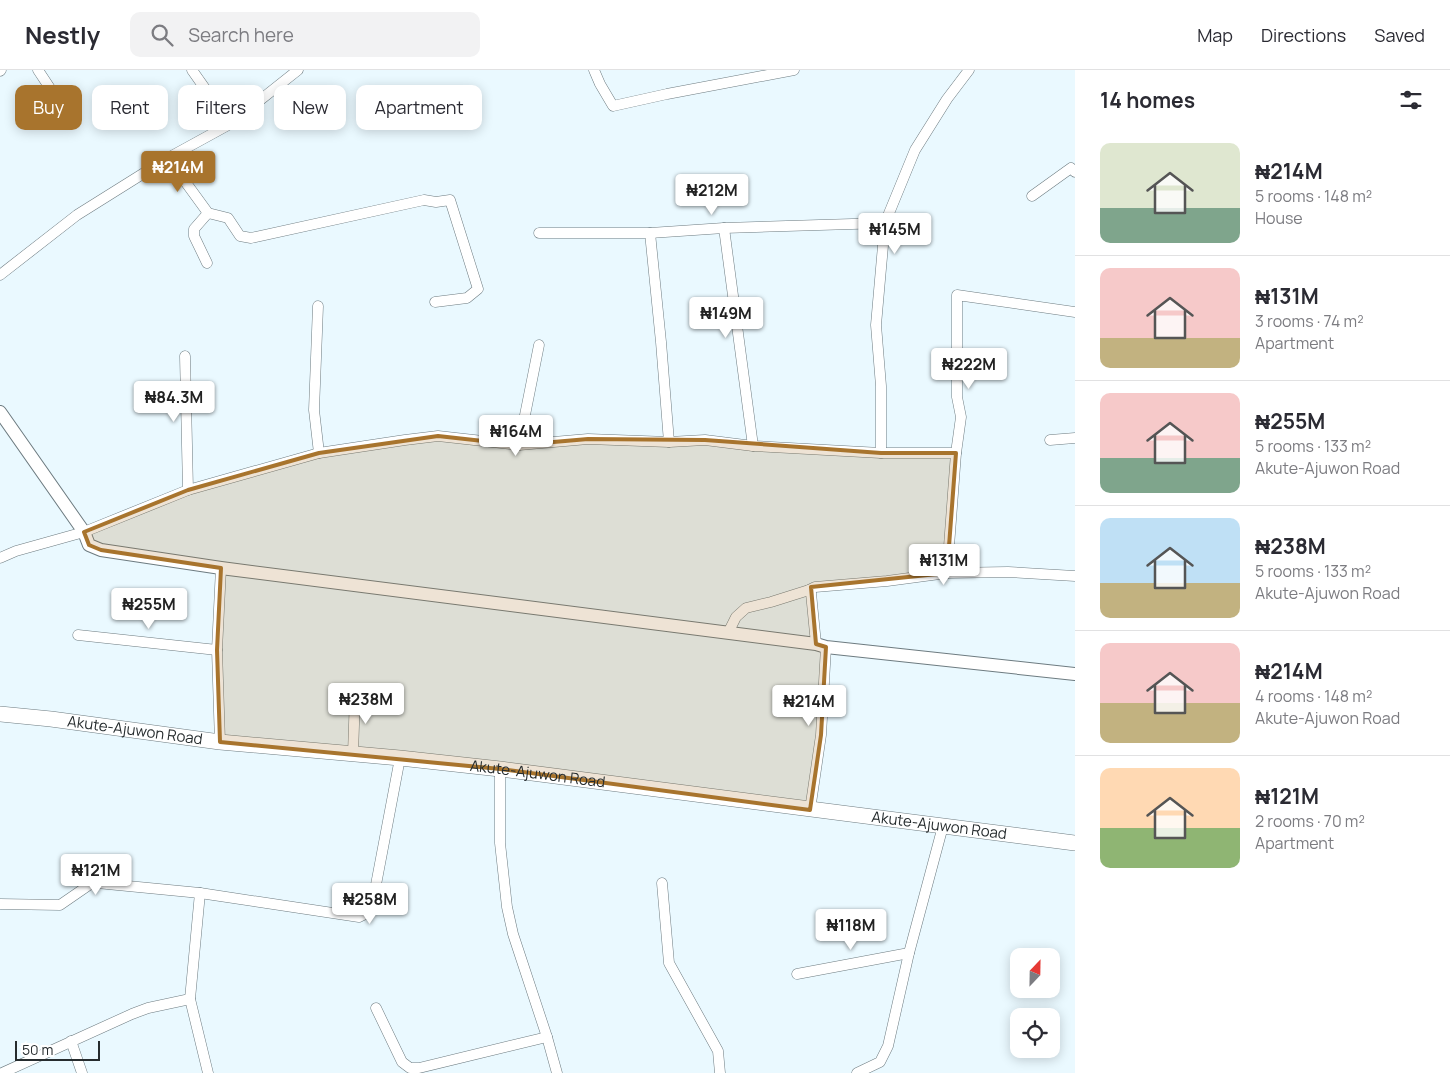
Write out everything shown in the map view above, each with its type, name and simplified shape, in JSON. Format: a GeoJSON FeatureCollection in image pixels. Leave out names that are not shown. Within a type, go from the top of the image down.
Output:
{"type":"FeatureCollection","features":[{"type":"Feature","properties":{"kind":"main road","name":"Akute-Ajuwon Road"},"geometry":{"type":"LineString","coordinates":[[0,714],[220,742],[500,769],[1075,843]]}},
{"type":"Feature","properties":{"kind":"street"},"geometry":{"type":"LineString","coordinates":[[38,70],[48,85]]}},
{"type":"Feature","properties":{"kind":"street"},"geometry":{"type":"LineString","coordinates":[[192,70],[203,85]]}},
{"type":"Feature","properties":{"kind":"street"},"geometry":{"type":"LineString","coordinates":[[264,97],[298,70]]}},
{"type":"Feature","properties":{"kind":"street"},"geometry":{"type":"LineString","coordinates":[[594,70],[600,84],[614,106],[794,70]]}},
{"type":"Feature","properties":{"kind":"street"},"geometry":{"type":"LineString","coordinates":[[729,70],[732,81]]}},
{"type":"Feature","properties":{"kind":"street"},"geometry":{"type":"LineString","coordinates":[[881,453],[881,386],[876,325],[885,224],[915,150],[947,99],[969,70]]}},
{"type":"Feature","properties":{"kind":"street"},"geometry":{"type":"LineString","coordinates":[[0,275],[77,215],[168,158],[219,130]]}},
{"type":"Feature","properties":{"kind":"street"},"geometry":{"type":"LineString","coordinates":[[168,158],[208,213],[228,218],[240,236],[252,238],[424,200],[436,202],[450,200],[478,289],[467,298],[435,302]]}},
{"type":"Feature","properties":{"kind":"street"},"geometry":{"type":"LineString","coordinates":[[1032,196],[1071,168],[1075,172]]}},
{"type":"Feature","properties":{"kind":"street"},"geometry":{"type":"LineString","coordinates":[[207,263],[194,236],[194,229],[208,213]]}},
{"type":"Feature","properties":{"kind":"street"},"geometry":{"type":"LineString","coordinates":[[539,233],[650,234],[724,228],[885,224]]}},
{"type":"Feature","properties":{"kind":"street"},"geometry":{"type":"LineString","coordinates":[[724,228],[753,446]]}},
{"type":"Feature","properties":{"kind":"street"},"geometry":{"type":"LineString","coordinates":[[650,234],[669,442]]}},
{"type":"Feature","properties":{"kind":"street"},"geometry":{"type":"LineString","coordinates":[[947,573],[956,453],[962,417],[957,397],[957,295],[1075,312]]}},
{"type":"Feature","properties":{"kind":"street"},"geometry":{"type":"LineString","coordinates":[[318,306],[314,410],[319,453]]}},
{"type":"Feature","properties":{"kind":"street"},"geometry":{"type":"LineString","coordinates":[[519,445],[538,345]]}},
{"type":"Feature","properties":{"kind":"street"},"geometry":{"type":"LineString","coordinates":[[185,356],[188,490]]}},
{"type":"Feature","properties":{"kind":"street"},"geometry":{"type":"LineString","coordinates":[[0,412],[84,532],[89,545],[100,550],[221,568],[821,645],[1075,674]]}},
{"type":"Feature","properties":{"kind":"street"},"geometry":{"type":"LineString","coordinates":[[0,558],[16,551],[84,532],[188,490],[319,453],[438,436],[519,445],[588,439],[669,442],[704,440],[753,446],[881,453],[956,453]]}},
{"type":"Feature","properties":{"kind":"street"},"geometry":{"type":"LineString","coordinates":[[1050,440],[1075,438]]}},
{"type":"Feature","properties":{"kind":"street"},"geometry":{"type":"LineString","coordinates":[[220,742],[217,650],[221,568]]}},
{"type":"Feature","properties":{"kind":"street"},"geometry":{"type":"LineString","coordinates":[[728,633],[736,617],[746,608],[771,602],[815,587],[887,581],[947,573],[1008,572],[1075,576]]}},
{"type":"Feature","properties":{"kind":"street"},"geometry":{"type":"LineString","coordinates":[[809,590],[821,645],[821,735],[810,810]]}},
{"type":"Feature","properties":{"kind":"street"},"geometry":{"type":"LineString","coordinates":[[78,635],[217,650]]}},
{"type":"Feature","properties":{"kind":"street"},"geometry":{"type":"LineString","coordinates":[[353,754],[355,696]]}},
{"type":"Feature","properties":{"kind":"street"},"geometry":{"type":"LineString","coordinates":[[0,904],[60,905],[89,885],[97,883],[200,892],[359,917],[371,911],[400,758]]}},
{"type":"Feature","properties":{"kind":"street"},"geometry":{"type":"LineString","coordinates":[[500,769],[500,843],[507,907],[513,934],[557,1073]]}},
{"type":"Feature","properties":{"kind":"street"},"geometry":{"type":"LineString","coordinates":[[857,1073],[880,1062],[888,1046],[909,953],[943,826]]}},
{"type":"Feature","properties":{"kind":"street"},"geometry":{"type":"LineString","coordinates":[[662,883],[669,964],[718,1051],[720,1073]]}},
{"type":"Feature","properties":{"kind":"street"},"geometry":{"type":"LineString","coordinates":[[200,892],[190,999],[208,1073]]}},
{"type":"Feature","properties":{"kind":"street"},"geometry":{"type":"LineString","coordinates":[[797,974],[909,953]]}},
{"type":"Feature","properties":{"kind":"street"},"geometry":{"type":"LineString","coordinates":[[2,1073],[132,1014],[148,1008],[190,999]]}},
{"type":"Feature","properties":{"kind":"street"},"geometry":{"type":"LineString","coordinates":[[376,1008],[402,1062],[410,1068],[419,1068],[547,1037]]}},
{"type":"Feature","properties":{"kind":"street"},"geometry":{"type":"LineString","coordinates":[[71,1041],[82,1073]]}},
{"type":"Feature","properties":{"kind":"highlighted area"},"geometry":{"type":"Polygon","coordinates":[[[438,436],[519,445],[588,439],[705,440],[881,453],[956,453],[947,573],[811,587],[816,644],[826,647],[821,735],[810,810],[500,769],[220,742],[217,650],[221,568],[101,550],[89,545],[84,532],[188,490],[319,453],[438,436]]]}}]}
